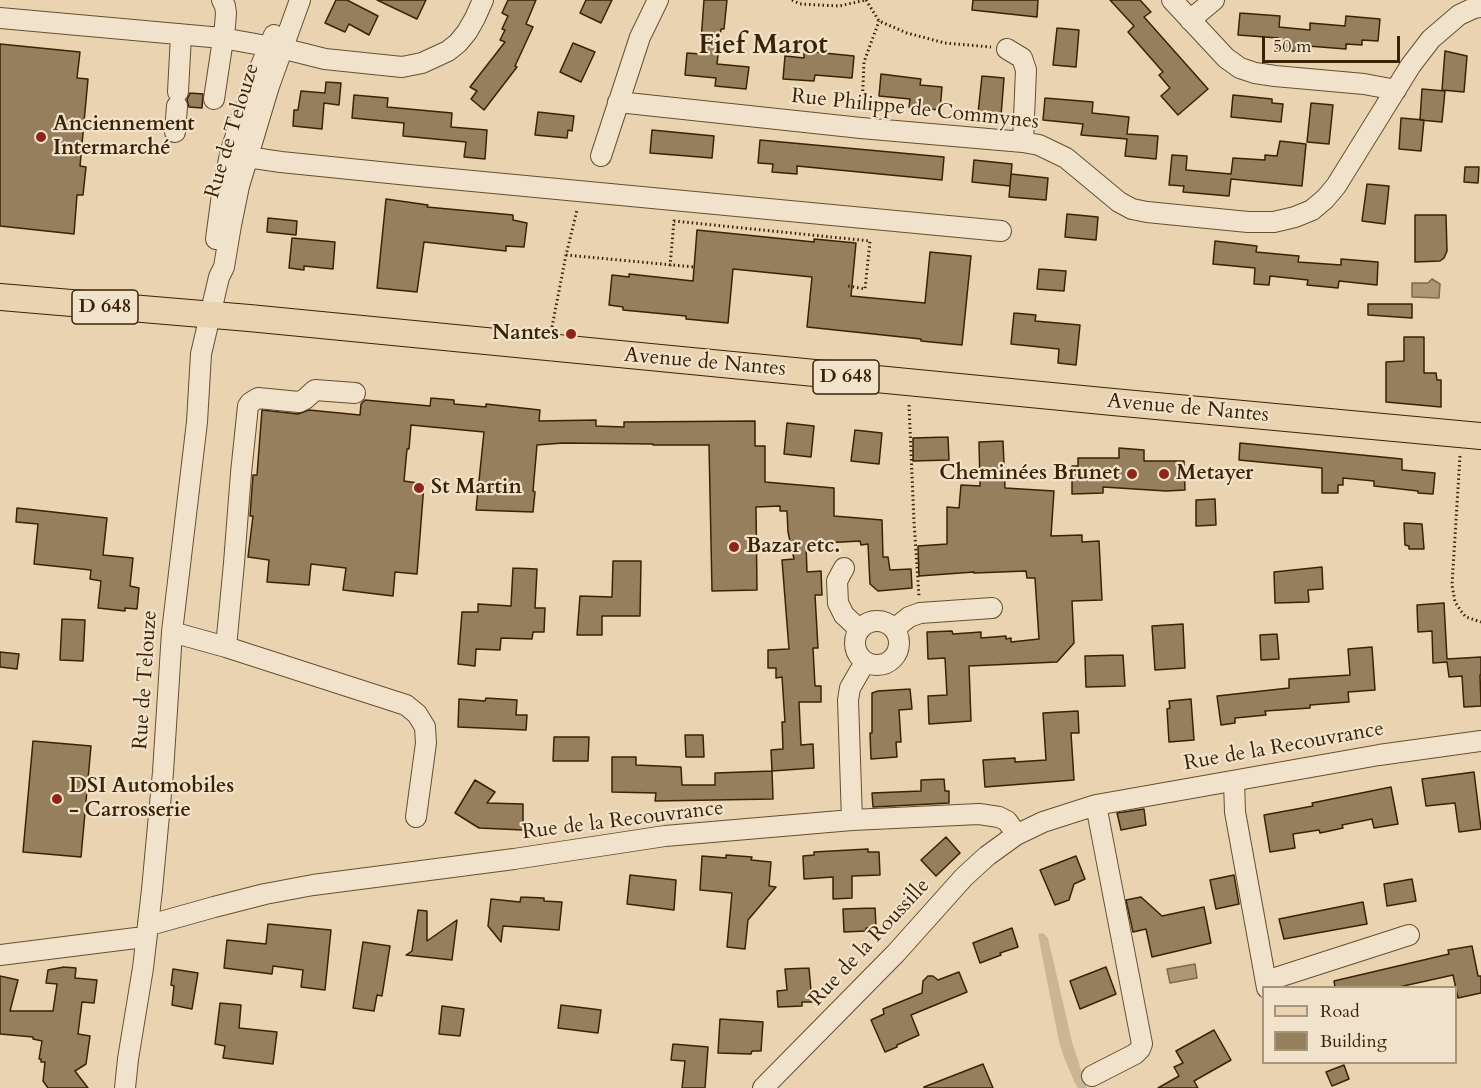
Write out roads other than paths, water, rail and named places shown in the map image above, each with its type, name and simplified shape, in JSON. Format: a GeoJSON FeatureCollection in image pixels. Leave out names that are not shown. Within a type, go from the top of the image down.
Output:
{"type":"FeatureCollection","features":[{"type":"Feature","properties":{"kind":"main road","name":"Avenue de Nantes"},"geometry":{"type":"LineString","coordinates":[[0,297],[1471,435]]}},
{"type":"Feature","properties":{"kind":"street"},"geometry":{"type":"LineString","coordinates":[[214,99],[226,13],[222,0]]}},
{"type":"Feature","properties":{"kind":"street","name":"Rue de Telouze"},"geometry":{"type":"LineString","coordinates":[[219,277],[214,258],[231,150],[254,82],[283,50],[289,0]]}},
{"type":"Feature","properties":{"kind":"street","name":"Rue de Telouze"},"geometry":{"type":"LineString","coordinates":[[125,1088],[147,931],[163,772],[172,632],[197,422],[201,354],[219,277],[224,267],[247,156],[300,0]]}},
{"type":"Feature","properties":{"kind":"street"},"geometry":{"type":"LineString","coordinates":[[0,18],[222,38],[325,60],[402,67],[422,63],[448,51],[467,32],[483,0]]}},
{"type":"Feature","properties":{"kind":"street"},"geometry":{"type":"LineString","coordinates":[[601,156],[640,37],[658,0]]}},
{"type":"Feature","properties":{"kind":"street"},"geometry":{"type":"LineString","coordinates":[[1172,0],[1226,58],[1240,68],[1275,76],[1364,84],[1395,90]]}},
{"type":"Feature","properties":{"kind":"street"},"geometry":{"type":"LineString","coordinates":[[1190,20],[1214,0]]}},
{"type":"Feature","properties":{"kind":"street","name":"Rue Philippe de Commynes"},"geometry":{"type":"LineString","coordinates":[[618,102],[861,128],[1023,142],[1039,145],[1066,158],[1119,202],[1132,209],[1248,222],[1274,222],[1312,210],[1325,199],[1336,186],[1395,90],[1431,39],[1459,15],[1476,5]]}},
{"type":"Feature","properties":{"kind":"street"},"geometry":{"type":"LineString","coordinates":[[175,132],[181,35]]}},
{"type":"Feature","properties":{"kind":"street"},"geometry":{"type":"LineString","coordinates":[[1007,49],[1022,58],[1026,70],[1023,142]]}},
{"type":"Feature","properties":{"kind":"street"},"geometry":{"type":"LineString","coordinates":[[247,156],[316,166],[1001,231]]}},
{"type":"Feature","properties":{"kind":"street"},"geometry":{"type":"LineString","coordinates":[[226,647],[241,473],[250,403],[258,398],[299,402],[315,390],[355,393]]}},
{"type":"Feature","properties":{"kind":"street"},"geometry":{"type":"LineString","coordinates":[[844,568],[837,581],[838,603],[844,615],[859,629]]}},
{"type":"Feature","properties":{"kind":"street"},"geometry":{"type":"LineString","coordinates":[[894,629],[909,616],[920,613],[992,608]]}},
{"type":"Feature","properties":{"kind":"street"},"geometry":{"type":"LineString","coordinates":[[877,620],[889,624],[894,629],[899,641],[891,660],[878,665],[865,662],[859,657],[854,643],[859,629],[864,624],[877,620]]}},
{"type":"Feature","properties":{"kind":"street"},"geometry":{"type":"LineString","coordinates":[[172,632],[406,705],[417,714],[425,727],[426,743],[416,817]]}},
{"type":"Feature","properties":{"kind":"street"},"geometry":{"type":"LineString","coordinates":[[852,820],[848,699],[850,688],[865,662]]}},
{"type":"Feature","properties":{"kind":"street","name":"Rue de la Recouvrance"},"geometry":{"type":"LineString","coordinates":[[0,955],[136,938],[158,923],[265,894],[313,885],[514,859],[665,836],[852,820],[967,814],[990,815],[1006,821],[1016,835],[1043,822],[1096,805],[1379,755],[1481,741]]}},
{"type":"Feature","properties":{"kind":"street"},"geometry":{"type":"LineString","coordinates":[[1234,781],[1235,812],[1267,984],[1409,935]]}},
{"type":"Feature","properties":{"kind":"street"},"geometry":{"type":"LineString","coordinates":[[1092,1076],[1135,1054],[1142,1044],[1096,805]]}},
{"type":"Feature","properties":{"kind":"street","name":"Rue de la Roussille"},"geometry":{"type":"LineString","coordinates":[[763,1088],[896,953],[964,877],[987,856],[1016,835]]}},
{"type":"Feature","properties":{"kind":"place","name":"Anciennement Intermarché"},"geometry":{"type":"Point","coordinates":[41,137]}},
{"type":"Feature","properties":{"kind":"place","name":"Nantes"},"geometry":{"type":"Point","coordinates":[571,334]}},
{"type":"Feature","properties":{"kind":"place","name":"Cheminées Brunet"},"geometry":{"type":"Point","coordinates":[1132,474]}},
{"type":"Feature","properties":{"kind":"place","name":"Metayer"},"geometry":{"type":"Point","coordinates":[1164,474]}},
{"type":"Feature","properties":{"kind":"place","name":"St Martin"},"geometry":{"type":"Point","coordinates":[419,488]}},
{"type":"Feature","properties":{"kind":"place","name":"Bazar etc."},"geometry":{"type":"Point","coordinates":[734,547]}},
{"type":"Feature","properties":{"kind":"place","name":"DSI Automobiles - Carrosserie"},"geometry":{"type":"Point","coordinates":[57,799]}},
{"type":"Feature","properties":{"kind":"district","name":"Fief Marot"},"geometry":{"type":"Point","coordinates":[763,47]}}]}
